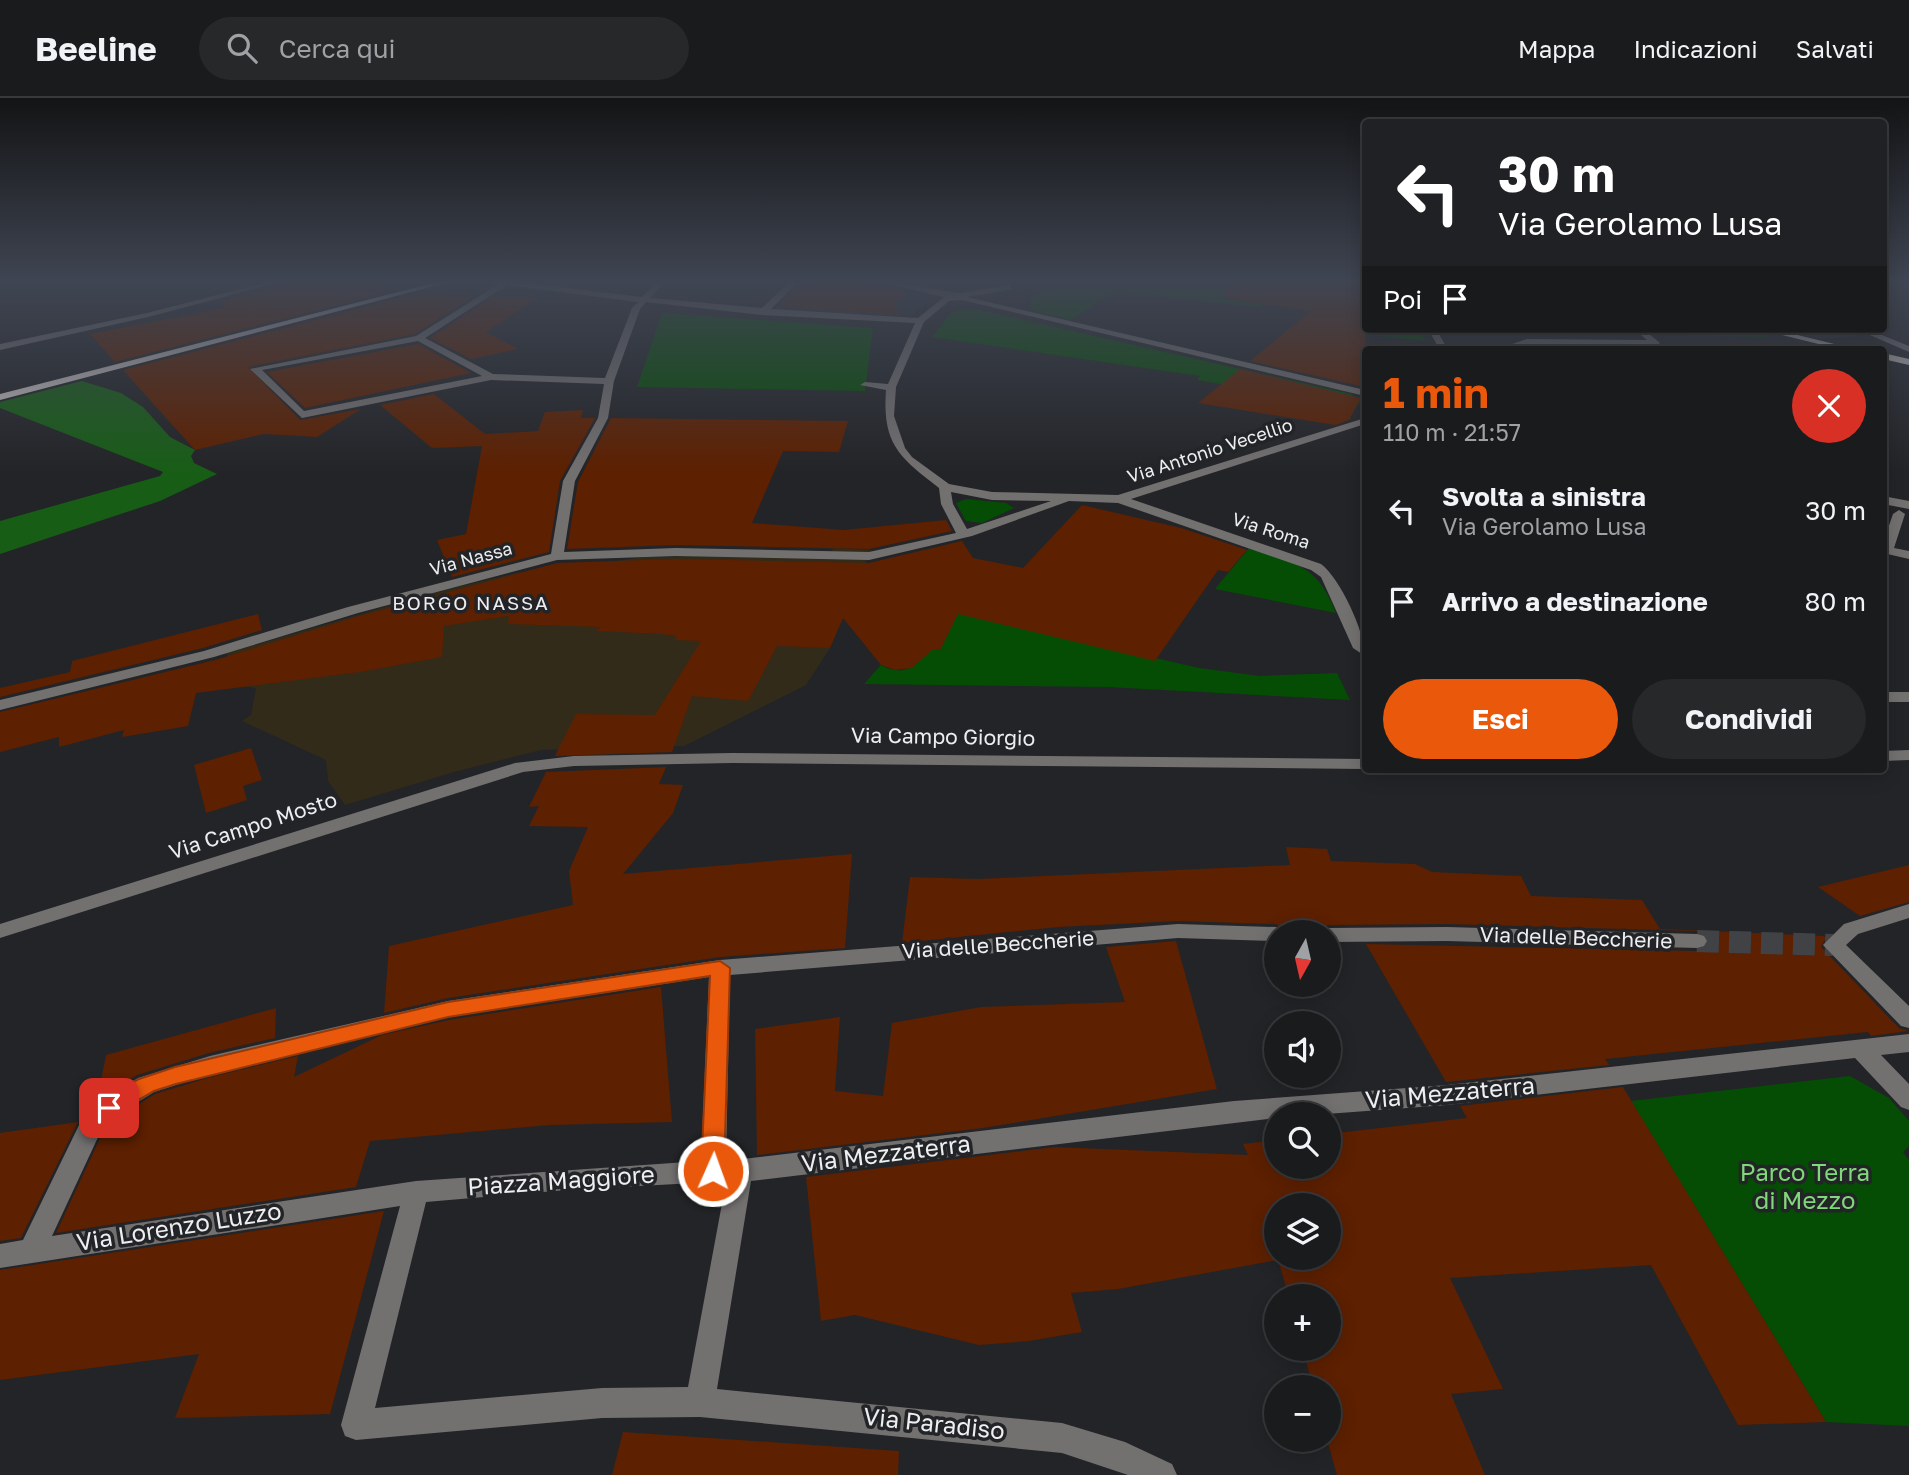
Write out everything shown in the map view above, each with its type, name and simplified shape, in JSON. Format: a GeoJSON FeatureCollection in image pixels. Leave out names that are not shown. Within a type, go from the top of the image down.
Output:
{"type":"FeatureCollection","features":[{"type":"Feature","properties":{"kind":"main road"},"geometry":{"type":"LineString","coordinates":[[0,397],[204,344]]}},
{"type":"Feature","properties":{"kind":"main road"},"geometry":{"type":"LineString","coordinates":[[1887,357],[1909,362]]}},
{"type":"Feature","properties":{"kind":"street"},"geometry":{"type":"LineString","coordinates":[[386,344],[255,369],[302,415],[491,377],[609,381]]}},
{"type":"Feature","properties":{"kind":"street"},"geometry":{"type":"LineString","coordinates":[[431,344],[491,377]]}},
{"type":"Feature","properties":{"kind":"street"},"geometry":{"type":"LineString","coordinates":[[557,556],[569,481],[603,418],[609,381],[624,344]]}},
{"type":"Feature","properties":{"kind":"street"},"geometry":{"type":"LineString","coordinates":[[910,344],[891,387],[889,416],[900,448],[919,470],[944,486],[992,496],[1063,500]]}},
{"type":"Feature","properties":{"kind":"street"},"geometry":{"type":"LineString","coordinates":[[1155,344],[1362,392]]}},
{"type":"Feature","properties":{"kind":"street"},"geometry":{"type":"LineString","coordinates":[[866,385],[891,387]]}},
{"type":"Feature","properties":{"kind":"street","name":"Via Antonio Vecellio"},"geometry":{"type":"LineString","coordinates":[[1063,500],[1119,499],[1362,422]]}},
{"type":"Feature","properties":{"kind":"street"},"geometry":{"type":"LineString","coordinates":[[944,486],[947,504],[962,532]]}},
{"type":"Feature","properties":{"kind":"street","name":"Via Roma"},"geometry":{"type":"LineString","coordinates":[[1119,499],[1316,566],[1327,575],[1362,650]]}},
{"type":"Feature","properties":{"kind":"street","name":"Via Nassa"},"geometry":{"type":"LineString","coordinates":[[0,705],[209,654],[353,610],[557,556],[676,552],[869,556],[897,551],[1063,500]]}},
{"type":"Feature","properties":{"kind":"street"},"geometry":{"type":"LineString","coordinates":[[1887,502],[1904,509],[1887,545]]}},
{"type":"Feature","properties":{"kind":"street"},"geometry":{"type":"LineString","coordinates":[[1887,550],[1909,555]]}},
{"type":"Feature","properties":{"kind":"street"},"geometry":{"type":"LineString","coordinates":[[1887,697],[1909,698]]}},
{"type":"Feature","properties":{"kind":"street"},"geometry":{"type":"LineString","coordinates":[[1887,757],[1909,755]]}},
{"type":"Feature","properties":{"kind":"street","name":"Via Campo Giorgio"},"geometry":{"type":"LineString","coordinates":[[521,767],[574,761],[732,758],[1362,764]]}},
{"type":"Feature","properties":{"kind":"street","name":"Via Campo Mosto"},"geometry":{"type":"LineString","coordinates":[[0,931],[521,767]]}},
{"type":"Feature","properties":{"kind":"street"},"geometry":{"type":"LineString","coordinates":[[1909,911],[1851,929],[1833,945],[1909,1020]]}},
{"type":"Feature","properties":{"kind":"street","name":"Via delle Beccherie"},"geometry":{"type":"LineString","coordinates":[[32,1249],[92,1126],[109,1108],[146,1085],[210,1065],[448,1009],[720,968],[1178,931],[1264,934]]}},
{"type":"Feature","properties":{"kind":"street","name":"Via delle Beccherie"},"geometry":{"type":"LineString","coordinates":[[1341,935],[1447,934],[1697,941]]}},
{"type":"Feature","properties":{"kind":"street"},"geometry":{"type":"LineString","coordinates":[[713,1171],[720,968]]}},
{"type":"Feature","properties":{"kind":"street","name":"Via Mezzaterra"},"geometry":{"type":"LineString","coordinates":[[740,1172],[1234,1111],[1447,1095],[1909,1042]]}},
{"type":"Feature","properties":{"kind":"street"},"geometry":{"type":"LineString","coordinates":[[1860,1048],[1909,1100]]}},
{"type":"Feature","properties":{"kind":"street","name":"Piazza Maggiore"},"geometry":{"type":"LineString","coordinates":[[359,1199],[416,1192],[713,1171],[740,1172]]}},
{"type":"Feature","properties":{"kind":"street"},"geometry":{"type":"LineString","coordinates":[[700,1402],[740,1172]]}},
{"type":"Feature","properties":{"kind":"street","name":"Via Paradiso"},"geometry":{"type":"LineString","coordinates":[[416,1192],[356,1425],[602,1403],[700,1402],[1062,1438],[1125,1457],[1161,1475]]}},
{"type":"Feature","properties":{"kind":"street","name":"Via Lorenzo Luzzo"},"geometry":{"type":"LineString","coordinates":[[0,1256],[359,1199]]}},
{"type":"Feature","properties":{"kind":"shaded area"},"geometry":{"type":"Polygon","coordinates":[[[833,548],[871,550],[830,648],[806,685],[684,746],[541,750],[454,772],[345,805],[328,781],[326,760],[242,721],[251,715],[256,688],[227,683],[227,653],[433,593],[516,573],[646,557],[832,552],[833,548]]]}},
{"type":"Feature","properties":{"kind":"green space"},"geometry":{"type":"Polygon","coordinates":[[[651,344],[871,344],[865,391],[637,387],[651,344]]]}},
{"type":"Feature","properties":{"kind":"green space"},"geometry":{"type":"Polygon","coordinates":[[[982,344],[1131,344],[1351,394],[1360,401],[1356,407],[1197,380],[1200,376],[982,344]]]}},
{"type":"Feature","properties":{"kind":"green space"},"geometry":{"type":"Polygon","coordinates":[[[82,381],[121,393],[143,407],[170,437],[195,450],[191,456],[194,463],[217,474],[160,501],[0,554],[0,521],[160,476],[163,472],[0,408],[0,402],[82,381]]]}},
{"type":"Feature","properties":{"kind":"green space"},"geometry":{"type":"Polygon","coordinates":[[[966,499],[1006,503],[1014,508],[982,523],[966,521],[956,503],[966,499]]]}},
{"type":"Feature","properties":{"kind":"green space"},"geometry":{"type":"Polygon","coordinates":[[[1249,548],[1303,568],[1321,584],[1336,613],[1215,589],[1249,548]]]}},
{"type":"Feature","properties":{"kind":"green space"},"geometry":{"type":"Polygon","coordinates":[[[958,613],[1199,668],[1260,676],[1337,673],[1350,700],[1107,687],[864,684],[881,665],[902,670],[919,661],[928,648],[940,650],[958,613]]]}},
{"type":"Feature","properties":{"kind":"green space","name":"Parco Terra di Mezzo"},"geometry":{"type":"Polygon","coordinates":[[[1850,1076],[1889,1098],[1909,1121],[1909,1146],[1903,1152],[1909,1160],[1909,1426],[1826,1422],[1631,1101],[1850,1076]]]}},
{"type":"Feature","properties":{"kind":"building"},"geometry":{"type":"Polygon","coordinates":[[[99,344],[184,344],[115,362],[99,344]]]}},
{"type":"Feature","properties":{"kind":"building"},"geometry":{"type":"Polygon","coordinates":[[[222,344],[363,344],[248,367],[300,420],[361,409],[317,437],[264,434],[195,450],[123,370],[222,344]]]}},
{"type":"Feature","properties":{"kind":"building"},"geometry":{"type":"Polygon","coordinates":[[[418,344],[471,373],[305,408],[267,372],[418,344]]]}},
{"type":"Feature","properties":{"kind":"building"},"geometry":{"type":"Polygon","coordinates":[[[442,344],[509,344],[518,349],[471,359],[442,344]]]}},
{"type":"Feature","properties":{"kind":"building"},"geometry":{"type":"Polygon","coordinates":[[[1270,344],[1365,344],[1362,346],[1362,386],[1250,361],[1270,344]]]}},
{"type":"Feature","properties":{"kind":"building"},"geometry":{"type":"Polygon","coordinates":[[[1240,369],[1361,398],[1349,420],[1335,425],[1198,403],[1240,369]]]}},
{"type":"Feature","properties":{"kind":"building"},"geometry":{"type":"Polygon","coordinates":[[[434,394],[485,434],[538,431],[545,412],[583,410],[581,418],[595,418],[560,481],[549,552],[452,577],[437,540],[466,534],[482,446],[432,448],[380,405],[434,394]]]}},
{"type":"Feature","properties":{"kind":"building"},"geometry":{"type":"Polygon","coordinates":[[[611,418],[848,421],[839,452],[783,451],[752,523],[844,530],[946,520],[952,531],[869,549],[676,545],[567,549],[578,482],[611,418]]]}},
{"type":"Feature","properties":{"kind":"building"},"geometry":{"type":"Polygon","coordinates":[[[1082,505],[1181,528],[1247,550],[1228,572],[1218,570],[1155,661],[958,614],[940,650],[933,649],[912,668],[895,670],[881,665],[843,618],[830,648],[777,646],[748,701],[692,696],[672,752],[555,756],[576,714],[655,715],[701,641],[674,640],[677,636],[662,634],[596,631],[601,627],[508,624],[509,616],[444,626],[442,657],[360,672],[196,693],[188,726],[122,737],[124,730],[59,747],[59,737],[0,752],[0,712],[215,660],[359,616],[557,563],[676,559],[869,563],[962,541],[973,558],[1023,568],[1082,505]]]}},
{"type":"Feature","properties":{"kind":"building"},"geometry":{"type":"Polygon","coordinates":[[[258,614],[262,630],[203,648],[0,697],[0,688],[70,672],[72,661],[258,614]]]}},
{"type":"Feature","properties":{"kind":"building"},"geometry":{"type":"Polygon","coordinates":[[[251,748],[262,780],[243,786],[247,800],[206,813],[194,765],[251,748]]]}},
{"type":"Feature","properties":{"kind":"building"},"geometry":{"type":"Polygon","coordinates":[[[666,767],[659,784],[683,785],[673,813],[623,874],[852,854],[845,948],[720,957],[448,998],[384,1013],[389,946],[573,905],[569,871],[588,827],[529,826],[539,806],[529,807],[546,772],[666,767]]]}},
{"type":"Feature","properties":{"kind":"building"},"geometry":{"type":"Polygon","coordinates":[[[1286,847],[1327,849],[1331,861],[1415,864],[1432,872],[1521,876],[1531,896],[1642,900],[1660,929],[1824,936],[1826,938],[1821,947],[1899,1028],[1909,1031],[1871,1036],[1868,1032],[1605,1059],[1609,1065],[1446,1082],[1366,944],[1697,951],[1706,947],[1709,940],[1705,933],[1697,931],[1447,924],[1341,925],[1341,920],[1264,920],[1264,924],[1178,921],[1058,927],[902,943],[910,877],[977,879],[1290,865],[1286,847]]]}},
{"type":"Feature","properties":{"kind":"building"},"geometry":{"type":"Polygon","coordinates":[[[1909,865],[1909,902],[1860,916],[1818,887],[1909,865]]]}},
{"type":"Feature","properties":{"kind":"building"},"geometry":{"type":"Polygon","coordinates":[[[1176,941],[1217,1089],[983,1128],[757,1155],[755,1029],[840,1017],[835,1091],[883,1096],[892,1023],[981,1007],[1125,1002],[1106,947],[1176,941]]]}},
{"type":"Feature","properties":{"kind":"building"},"geometry":{"type":"Polygon","coordinates":[[[661,987],[672,1122],[550,1125],[370,1141],[356,1187],[56,1233],[102,1134],[119,1117],[155,1094],[298,1056],[294,1077],[382,1035],[449,1020],[661,987]]]}},
{"type":"Feature","properties":{"kind":"building"},"geometry":{"type":"Polygon","coordinates":[[[276,1008],[275,1038],[209,1053],[137,1075],[97,1101],[106,1055],[276,1008]]]}},
{"type":"Feature","properties":{"kind":"building"},"geometry":{"type":"Polygon","coordinates":[[[1623,1087],[1826,1422],[1738,1425],[1651,1265],[1450,1278],[1503,1389],[1451,1394],[1485,1475],[1337,1475],[1330,1452],[1341,1452],[1341,1375],[1310,1375],[1306,1361],[1341,1361],[1341,1284],[1285,1284],[1281,1270],[1341,1270],[1341,1193],[1264,1193],[1264,1263],[1118,1289],[1071,1293],[1082,1332],[1029,1341],[979,1345],[855,1315],[821,1321],[806,1177],[1055,1147],[1248,1155],[1243,1144],[1264,1141],[1264,1179],[1341,1179],[1341,1133],[1467,1118],[1460,1106],[1623,1087]]]}},
{"type":"Feature","properties":{"kind":"building"},"geometry":{"type":"Polygon","coordinates":[[[78,1122],[21,1238],[0,1241],[0,1133],[78,1122]]]}},
{"type":"Feature","properties":{"kind":"building"},"geometry":{"type":"Polygon","coordinates":[[[384,1211],[330,1414],[175,1418],[199,1354],[0,1380],[0,1270],[384,1211]]]}},
{"type":"Feature","properties":{"kind":"building"},"geometry":{"type":"Polygon","coordinates":[[[623,1432],[899,1451],[898,1475],[612,1475],[623,1432]]]}},
{"type":"Feature","properties":{"kind":"tunnel"},"geometry":{"type":"LineString","coordinates":[[1697,941],[1833,945]]}},
{"type":"Feature","properties":{"kind":"district","name":"BORGO NASSA"},"geometry":{"type":"Point","coordinates":[471,603]}},
{"type":"Feature","properties":{"kind":"route"},"geometry":{"type":"LineString","coordinates":[[109,1108],[146,1085],[175,1075],[448,1009],[720,968],[713,1171]]}}]}
